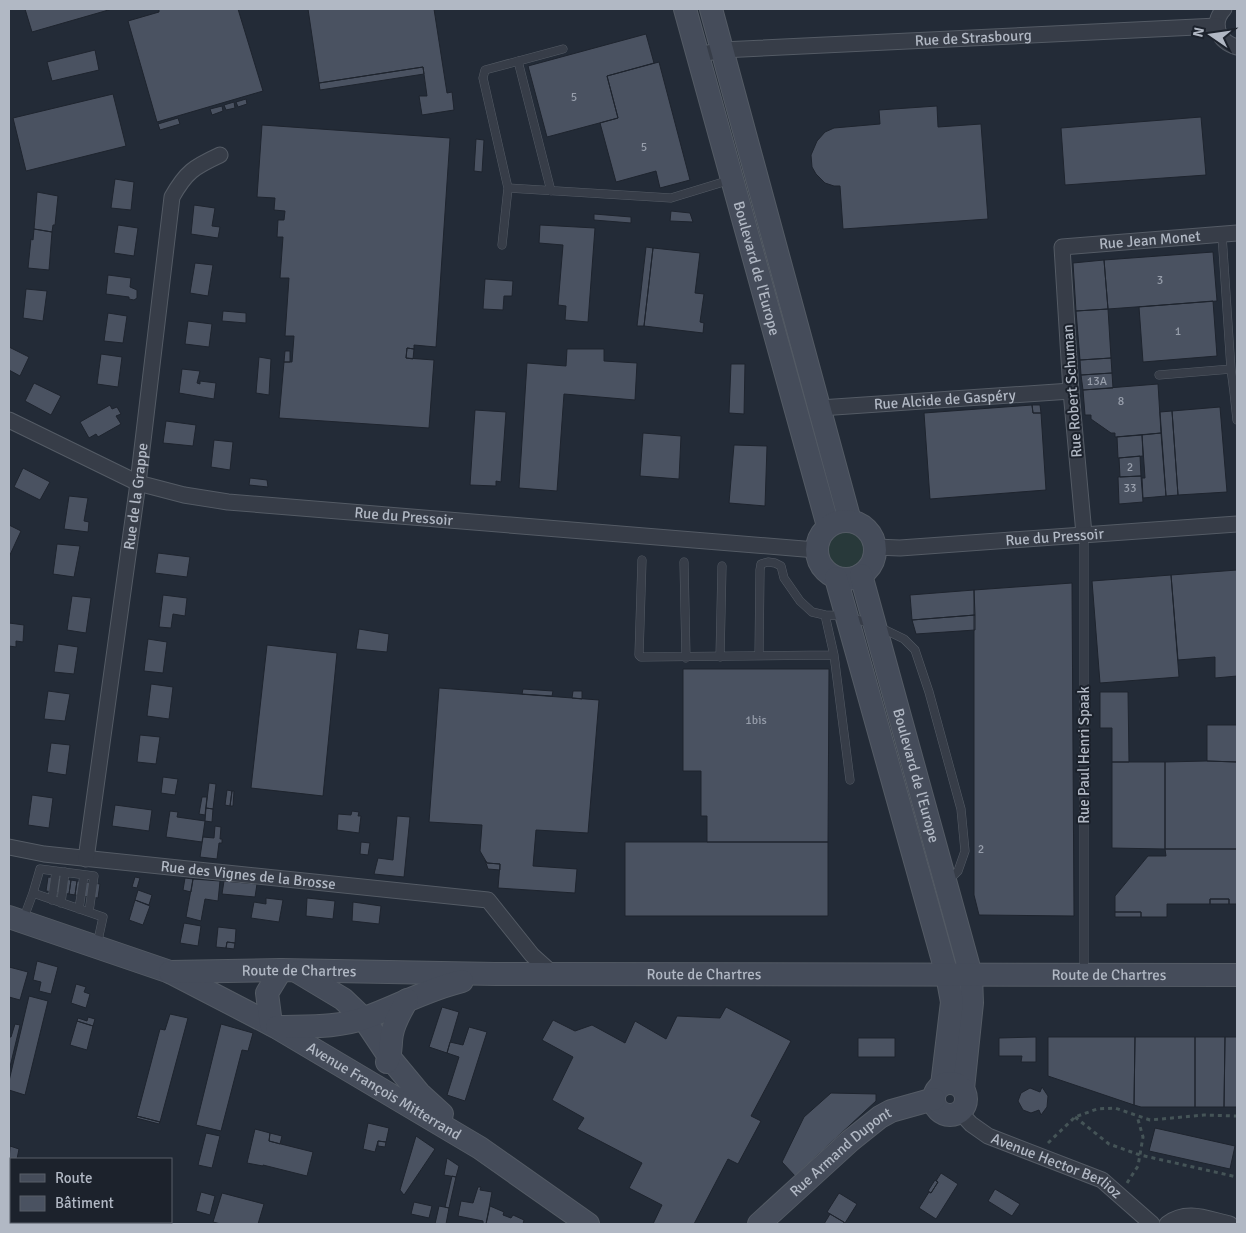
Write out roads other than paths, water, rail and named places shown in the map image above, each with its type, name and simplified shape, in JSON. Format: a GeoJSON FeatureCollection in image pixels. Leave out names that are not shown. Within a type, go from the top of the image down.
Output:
{"type":"FeatureCollection","features":[{"type":"Feature","properties":{"kind":"street","name":"Boulevard de l'Europe"},"geometry":{"type":"LineString","coordinates":[[685,9],[828,526]]}},
{"type":"Feature","properties":{"kind":"street","name":"Boulevard de l'Europe"},"geometry":{"type":"LineString","coordinates":[[711,9],[850,521]]}},
{"type":"Feature","properties":{"kind":"street"},"geometry":{"type":"LineString","coordinates":[[1224,9],[1218,16],[1217,26],[1219,35],[1230,45],[1237,46]]}},
{"type":"Feature","properties":{"kind":"street","name":"Rue de Strasbourg"},"geometry":{"type":"LineString","coordinates":[[698,56],[722,50],[1217,26]]}},
{"type":"Feature","properties":{"kind":"street","name":"Rue de la Grappe"},"geometry":{"type":"LineString","coordinates":[[86,859],[138,483],[172,197],[182,179],[197,166],[220,155]]}},
{"type":"Feature","properties":{"kind":"street","name":"Rue Jean Monet"},"geometry":{"type":"LineString","coordinates":[[1062,247],[1230,234]]}},
{"type":"Feature","properties":{"kind":"street","name":"Rue Robert Schuman"},"geometry":{"type":"LineString","coordinates":[[1062,247],[1071,391],[1084,534]]}},
{"type":"Feature","properties":{"kind":"street","name":"Rue Alcide de Gaspéry"},"geometry":{"type":"LineString","coordinates":[[820,408],[1071,391]]}},
{"type":"Feature","properties":{"kind":"street","name":"Rue du Pressoir"},"geometry":{"type":"LineString","coordinates":[[9,420],[138,483],[184,495],[228,502],[816,550]]}},
{"type":"Feature","properties":{"kind":"street"},"geometry":{"type":"LineString","coordinates":[[850,521],[860,524],[873,538],[875,547],[872,563],[861,575],[854,578],[836,578],[828,574],[817,559],[818,541],[828,526],[835,522],[850,521]]}},
{"type":"Feature","properties":{"kind":"street","name":"Rue du Pressoir"},"geometry":{"type":"LineString","coordinates":[[875,547],[900,548],[1236,524]]}},
{"type":"Feature","properties":{"kind":"street","name":"Boulevard de l'Europe"},"geometry":{"type":"LineString","coordinates":[[861,575],[971,975]]}},
{"type":"Feature","properties":{"kind":"street","name":"Boulevard de l'Europe"},"geometry":{"type":"LineString","coordinates":[[836,578],[835,615],[913,853],[947,975]]}},
{"type":"Feature","properties":{"kind":"street"},"geometry":{"type":"LineString","coordinates":[[913,853],[936,846]]}},
{"type":"Feature","properties":{"kind":"street","name":"Rue des Vignes de la Brosse"},"geometry":{"type":"LineString","coordinates":[[9,847],[44,854],[86,859],[488,900],[532,955],[552,974]]}},
{"type":"Feature","properties":{"kind":"street"},"geometry":{"type":"LineString","coordinates":[[16,919],[170,972]]}},
{"type":"Feature","properties":{"kind":"street"},"geometry":{"type":"LineString","coordinates":[[480,1148],[419,1093],[390,1058],[364,1019],[344,998],[288,970],[267,993],[274,1025],[332,1026],[364,1019],[442,986],[495,974]]}},
{"type":"Feature","properties":{"kind":"street","name":"Route de Chartres"},"geometry":{"type":"LineString","coordinates":[[170,972],[288,970],[495,974],[1237,975]]}},
{"type":"Feature","properties":{"kind":"street","name":"Avenue François Mitterrand"},"geometry":{"type":"LineString","coordinates":[[170,972],[274,1025],[480,1148],[588,1224]]}},
{"type":"Feature","properties":{"kind":"street"},"geometry":{"type":"LineString","coordinates":[[938,1092],[951,1082],[956,1083],[966,1094],[966,1104],[960,1112],[950,1115],[937,1109],[938,1092],[952,1002],[947,975]]}},
{"type":"Feature","properties":{"kind":"street"},"geometry":{"type":"LineString","coordinates":[[963,1089],[972,1003],[971,975]]}},
{"type":"Feature","properties":{"kind":"street"},"geometry":{"type":"LineString","coordinates":[[363,1078],[382,1072],[390,1058],[392,1034],[398,1016],[407,1000]]}},
{"type":"Feature","properties":{"kind":"street","name":"Rue Armand Dupont"},"geometry":{"type":"LineString","coordinates":[[759,1224],[850,1141],[880,1117],[938,1092]]}},
{"type":"Feature","properties":{"kind":"street","name":"Avenue Hector Berlioz"},"geometry":{"type":"LineString","coordinates":[[960,1112],[971,1124],[988,1136],[1102,1180],[1152,1224]]}},
{"type":"Feature","properties":{"kind":"street"},"geometry":{"type":"LineString","coordinates":[[1167,1224],[1188,1215],[1230,1224]]}},
{"type":"Feature","properties":{"kind":"lane"},"geometry":{"type":"LineString","coordinates":[[502,245],[508,188],[483,78],[485,70],[563,49]]}},
{"type":"Feature","properties":{"kind":"lane"},"geometry":{"type":"LineString","coordinates":[[518,61],[551,191]]}},
{"type":"Feature","properties":{"kind":"lane"},"geometry":{"type":"LineString","coordinates":[[508,188],[671,198],[732,179]]}},
{"type":"Feature","properties":{"kind":"lane"},"geometry":{"type":"LineString","coordinates":[[1230,234],[1231,369],[1236,392],[1237,420]]}},
{"type":"Feature","properties":{"kind":"lane"},"geometry":{"type":"LineString","coordinates":[[1159,375],[1231,369]]}},
{"type":"Feature","properties":{"kind":"lane","name":"Rue Paul Henri Spaak"},"geometry":{"type":"LineString","coordinates":[[1084,534],[1084,976]]}},
{"type":"Feature","properties":{"kind":"lane"},"geometry":{"type":"LineString","coordinates":[[642,560],[639,655],[644,658],[834,655]]}},
{"type":"Feature","properties":{"kind":"lane"},"geometry":{"type":"LineString","coordinates":[[684,562],[686,658]]}},
{"type":"Feature","properties":{"kind":"lane"},"geometry":{"type":"LineString","coordinates":[[759,656],[760,570],[762,564],[768,562],[780,566],[784,578],[800,601],[812,612],[835,615],[875,625],[904,639],[915,650],[934,710],[961,809],[965,850],[958,871],[946,883]]}},
{"type":"Feature","properties":{"kind":"lane"},"geometry":{"type":"LineString","coordinates":[[720,656],[722,566]]}},
{"type":"Feature","properties":{"kind":"lane"},"geometry":{"type":"LineString","coordinates":[[835,615],[834,655],[850,780]]}},
{"type":"Feature","properties":{"kind":"lane"},"geometry":{"type":"LineString","coordinates":[[16,919],[33,893],[40,869],[94,876],[88,912]]}},
{"type":"Feature","properties":{"kind":"lane"},"geometry":{"type":"LineString","coordinates":[[52,900],[60,872]]}},
{"type":"Feature","properties":{"kind":"lane"},"geometry":{"type":"LineString","coordinates":[[60,872],[61,903]]}},
{"type":"Feature","properties":{"kind":"lane"},"geometry":{"type":"LineString","coordinates":[[79,909],[84,875]]}},
{"type":"Feature","properties":{"kind":"lane"},"geometry":{"type":"LineString","coordinates":[[33,893],[103,917],[96,946]]}}]}
